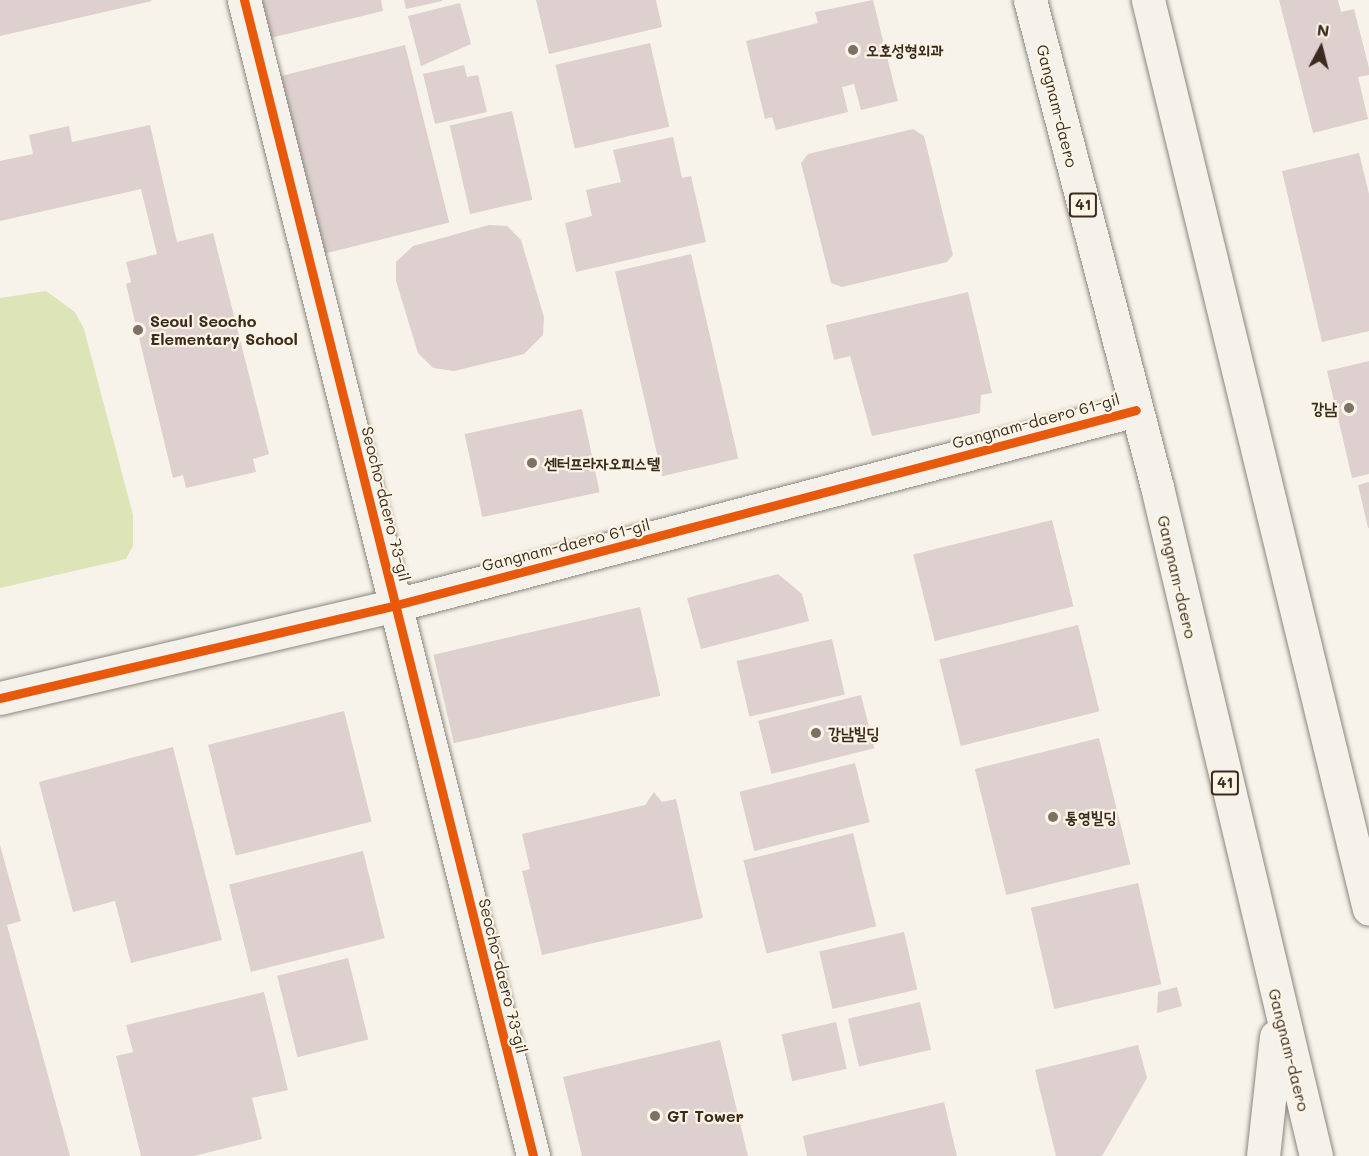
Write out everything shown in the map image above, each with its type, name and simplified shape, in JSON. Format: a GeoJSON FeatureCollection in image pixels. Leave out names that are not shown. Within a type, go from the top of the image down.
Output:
{"type":"FeatureCollection","features":[{"type":"Feature","properties":{"kind":"street","name":"Seocho-daero 73-gil"},"geometry":{"type":"LineString","coordinates":[[244,0],[533,1156]]}},
{"type":"Feature","properties":{"kind":"street","name":"Gangnam-daero"},"geometry":{"type":"LineString","coordinates":[[1030,0],[1136,410],[1278,1011],[1316,1156]]}},
{"type":"Feature","properties":{"kind":"street"},"geometry":{"type":"LineString","coordinates":[[1148,0],[1369,909]]}},
{"type":"Feature","properties":{"kind":"street","name":"Gangnam-daero 61-gil"},"geometry":{"type":"LineString","coordinates":[[0,698],[396,605],[1136,410]]}},
{"type":"Feature","properties":{"kind":"street"},"geometry":{"type":"LineString","coordinates":[[1263,1156],[1278,1011]]}},
{"type":"Feature","properties":{"kind":"green space"},"geometry":{"type":"Polygon","coordinates":[[[46,291],[75,312],[84,329],[133,515],[133,546],[126,559],[0,588],[0,298],[46,291]]]}},
{"type":"Feature","properties":{"kind":"building"},"geometry":{"type":"Polygon","coordinates":[[[0,0],[151,0],[152,1],[0,36],[0,0]]]}},
{"type":"Feature","properties":{"kind":"building"},"geometry":{"type":"Polygon","coordinates":[[[257,0],[381,0],[383,11],[266,39],[257,0]]]}},
{"type":"Feature","properties":{"kind":"building"},"geometry":{"type":"Polygon","coordinates":[[[404,0],[442,0],[442,1],[406,9],[404,0]]]}},
{"type":"Feature","properties":{"kind":"building"},"geometry":{"type":"Polygon","coordinates":[[[536,0],[656,0],[662,27],[549,54],[536,0]]]}},
{"type":"Feature","properties":{"kind":"building"},"geometry":{"type":"Polygon","coordinates":[[[873,0],[898,101],[861,110],[854,84],[842,87],[848,112],[776,130],[772,117],[765,119],[746,41],[818,23],[815,12],[873,0]]]}},
{"type":"Feature","properties":{"kind":"building"},"geometry":{"type":"Polygon","coordinates":[[[1279,0],[1338,0],[1341,12],[1354,9],[1369,68],[1369,75],[1358,77],[1368,119],[1313,133],[1279,0]]]}},
{"type":"Feature","properties":{"kind":"building"},"geometry":{"type":"Polygon","coordinates":[[[460,3],[471,44],[421,66],[408,16],[460,3]]]}},
{"type":"Feature","properties":{"kind":"building"},"geometry":{"type":"Polygon","coordinates":[[[650,43],[669,127],[575,149],[555,65],[650,43]]]}},
{"type":"Feature","properties":{"kind":"building"},"geometry":{"type":"Polygon","coordinates":[[[405,45],[449,223],[317,255],[273,78],[405,45]]]}},
{"type":"Feature","properties":{"kind":"building"},"geometry":{"type":"Polygon","coordinates":[[[464,65],[467,77],[478,75],[487,112],[435,124],[423,74],[464,65]]]}},
{"type":"Feature","properties":{"kind":"building"},"geometry":{"type":"Polygon","coordinates":[[[512,111],[532,200],[470,214],[450,125],[512,111]]]}},
{"type":"Feature","properties":{"kind":"building"},"geometry":{"type":"Polygon","coordinates":[[[150,125],[177,242],[213,233],[269,454],[253,459],[256,472],[186,488],[183,475],[173,478],[126,284],[131,282],[126,262],[157,254],[141,189],[0,221],[0,161],[33,154],[29,135],[69,126],[72,142],[150,125]]]}},
{"type":"Feature","properties":{"kind":"building"},"geometry":{"type":"Polygon","coordinates":[[[913,129],[924,136],[953,255],[947,262],[842,287],[831,283],[801,163],[808,154],[913,129]]]}},
{"type":"Feature","properties":{"kind":"building"},"geometry":{"type":"Polygon","coordinates":[[[673,137],[682,178],[691,176],[706,242],[576,272],[565,223],[592,216],[586,190],[621,182],[613,150],[673,137]]]}},
{"type":"Feature","properties":{"kind":"building"},"geometry":{"type":"Polygon","coordinates":[[[1359,153],[1369,194],[1369,331],[1322,342],[1282,171],[1359,153]]]}},
{"type":"Feature","properties":{"kind":"building"},"geometry":{"type":"Polygon","coordinates":[[[489,225],[507,226],[521,240],[544,317],[543,335],[524,354],[454,371],[433,368],[418,353],[396,281],[396,262],[413,246],[489,225]]]}},
{"type":"Feature","properties":{"kind":"building"},"geometry":{"type":"Polygon","coordinates":[[[691,254],[738,459],[662,476],[615,272],[691,254]]]}},
{"type":"Feature","properties":{"kind":"building"},"geometry":{"type":"Polygon","coordinates":[[[968,292],[992,393],[981,395],[980,413],[872,436],[850,356],[834,360],[826,325],[968,292]]]}},
{"type":"Feature","properties":{"kind":"building"},"geometry":{"type":"Polygon","coordinates":[[[1369,361],[1369,474],[1352,478],[1327,371],[1369,361]]]}},
{"type":"Feature","properties":{"kind":"building","name":"센터프라자오피스텔"},"geometry":{"type":"Polygon","coordinates":[[[582,409],[600,492],[482,517],[465,434],[582,409]]]}},
{"type":"Feature","properties":{"kind":"building"},"geometry":{"type":"Polygon","coordinates":[[[1369,482],[1369,528],[1368,528],[1358,485],[1369,482]]]}},
{"type":"Feature","properties":{"kind":"building"},"geometry":{"type":"Polygon","coordinates":[[[1052,520],[1074,606],[935,641],[913,555],[1052,520]]]}},
{"type":"Feature","properties":{"kind":"building"},"geometry":{"type":"Polygon","coordinates":[[[778,574],[802,594],[809,621],[701,649],[687,598],[778,574]]]}},
{"type":"Feature","properties":{"kind":"building"},"geometry":{"type":"Polygon","coordinates":[[[640,607],[660,696],[454,743],[433,655],[640,607]]]}},
{"type":"Feature","properties":{"kind":"building"},"geometry":{"type":"Polygon","coordinates":[[[1078,625],[1100,711],[961,746],[939,660],[1078,625]]]}},
{"type":"Feature","properties":{"kind":"building"},"geometry":{"type":"Polygon","coordinates":[[[832,639],[845,695],[749,717],[737,661],[832,639]]]}},
{"type":"Feature","properties":{"kind":"building","name":"강남빌딩"},"geometry":{"type":"Polygon","coordinates":[[[861,695],[874,748],[771,774],[758,721],[861,695]]]}},
{"type":"Feature","properties":{"kind":"building"},"geometry":{"type":"Polygon","coordinates":[[[344,711],[372,822],[236,855],[208,745],[344,711]]]}},
{"type":"Feature","properties":{"kind":"building","name":"통영빌딩"},"geometry":{"type":"Polygon","coordinates":[[[1099,738],[1130,864],[1006,895],[975,769],[1099,738]]]}},
{"type":"Feature","properties":{"kind":"building"},"geometry":{"type":"Polygon","coordinates":[[[173,747],[222,940],[131,963],[115,901],[73,912],[39,782],[173,747]]]}},
{"type":"Feature","properties":{"kind":"building"},"geometry":{"type":"Polygon","coordinates":[[[855,763],[870,822],[754,851],[740,792],[855,763]]]}},
{"type":"Feature","properties":{"kind":"building"},"geometry":{"type":"Polygon","coordinates":[[[654,792],[662,802],[676,799],[703,918],[542,955],[522,871],[530,869],[522,834],[645,805],[654,792]]]}},
{"type":"Feature","properties":{"kind":"building"},"geometry":{"type":"Polygon","coordinates":[[[853,833],[876,926],[767,953],[743,860],[853,833]]]}},
{"type":"Feature","properties":{"kind":"building"},"geometry":{"type":"Polygon","coordinates":[[[0,845],[21,921],[7,925],[70,1156],[0,1156],[0,845]]]}},
{"type":"Feature","properties":{"kind":"building"},"geometry":{"type":"Polygon","coordinates":[[[363,851],[385,938],[251,972],[229,884],[363,851]]]}},
{"type":"Feature","properties":{"kind":"building"},"geometry":{"type":"Polygon","coordinates":[[[1138,883],[1161,984],[1054,1009],[1031,908],[1138,883]]]}},
{"type":"Feature","properties":{"kind":"building"},"geometry":{"type":"Polygon","coordinates":[[[904,932],[917,989],[833,1009],[819,952],[904,932]]]}},
{"type":"Feature","properties":{"kind":"building"},"geometry":{"type":"Polygon","coordinates":[[[348,958],[368,1040],[297,1057],[277,976],[348,958]]]}},
{"type":"Feature","properties":{"kind":"building"},"geometry":{"type":"Polygon","coordinates":[[[1177,987],[1182,1006],[1157,1013],[1158,992],[1177,987]]]}},
{"type":"Feature","properties":{"kind":"building"},"geometry":{"type":"Polygon","coordinates":[[[264,992],[288,1090],[252,1098],[262,1139],[194,1156],[141,1156],[116,1056],[133,1052],[126,1025],[264,992]]]}},
{"type":"Feature","properties":{"kind":"building"},"geometry":{"type":"Polygon","coordinates":[[[920,1002],[931,1050],[859,1066],[848,1019],[920,1002]]]}},
{"type":"Feature","properties":{"kind":"building"},"geometry":{"type":"Polygon","coordinates":[[[836,1022],[847,1069],[792,1081],[781,1035],[836,1022]]]}},
{"type":"Feature","properties":{"kind":"building","name":"GT Tower"},"geometry":{"type":"Polygon","coordinates":[[[720,1040],[748,1156],[582,1156],[563,1077],[720,1040]]]}},
{"type":"Feature","properties":{"kind":"building"},"geometry":{"type":"Polygon","coordinates":[[[1138,1045],[1147,1078],[1102,1156],[1056,1156],[1035,1070],[1138,1045]]]}},
{"type":"Feature","properties":{"kind":"building"},"geometry":{"type":"Polygon","coordinates":[[[944,1102],[957,1156],[807,1156],[803,1136],[944,1102]]]}},
{"type":"Feature","properties":{"kind":"cycle path"},"geometry":{"type":"LineString","coordinates":[[244,0],[533,1156]]}},
{"type":"Feature","properties":{"kind":"cycle path"},"geometry":{"type":"LineString","coordinates":[[0,698],[396,605],[1136,410]]}},
{"type":"Feature","properties":{"kind":"place","name":"오호성형외과"},"geometry":{"type":"Point","coordinates":[853,50]}},
{"type":"Feature","properties":{"kind":"place","name":"Seoul Seocho Elementary School"},"geometry":{"type":"Point","coordinates":[138,330]}},
{"type":"Feature","properties":{"kind":"place","name":"강남"},"geometry":{"type":"Point","coordinates":[1349,408]}},
{"type":"Feature","properties":{"kind":"place","name":"센터프라자오피스텔"},"geometry":{"type":"Point","coordinates":[532,463]}},
{"type":"Feature","properties":{"kind":"place","name":"강남빌딩"},"geometry":{"type":"Point","coordinates":[816,733]}},
{"type":"Feature","properties":{"kind":"place","name":"통영빌딩"},"geometry":{"type":"Point","coordinates":[1053,817]}},
{"type":"Feature","properties":{"kind":"place","name":"GT Tower"},"geometry":{"type":"Point","coordinates":[655,1116]}}]}
